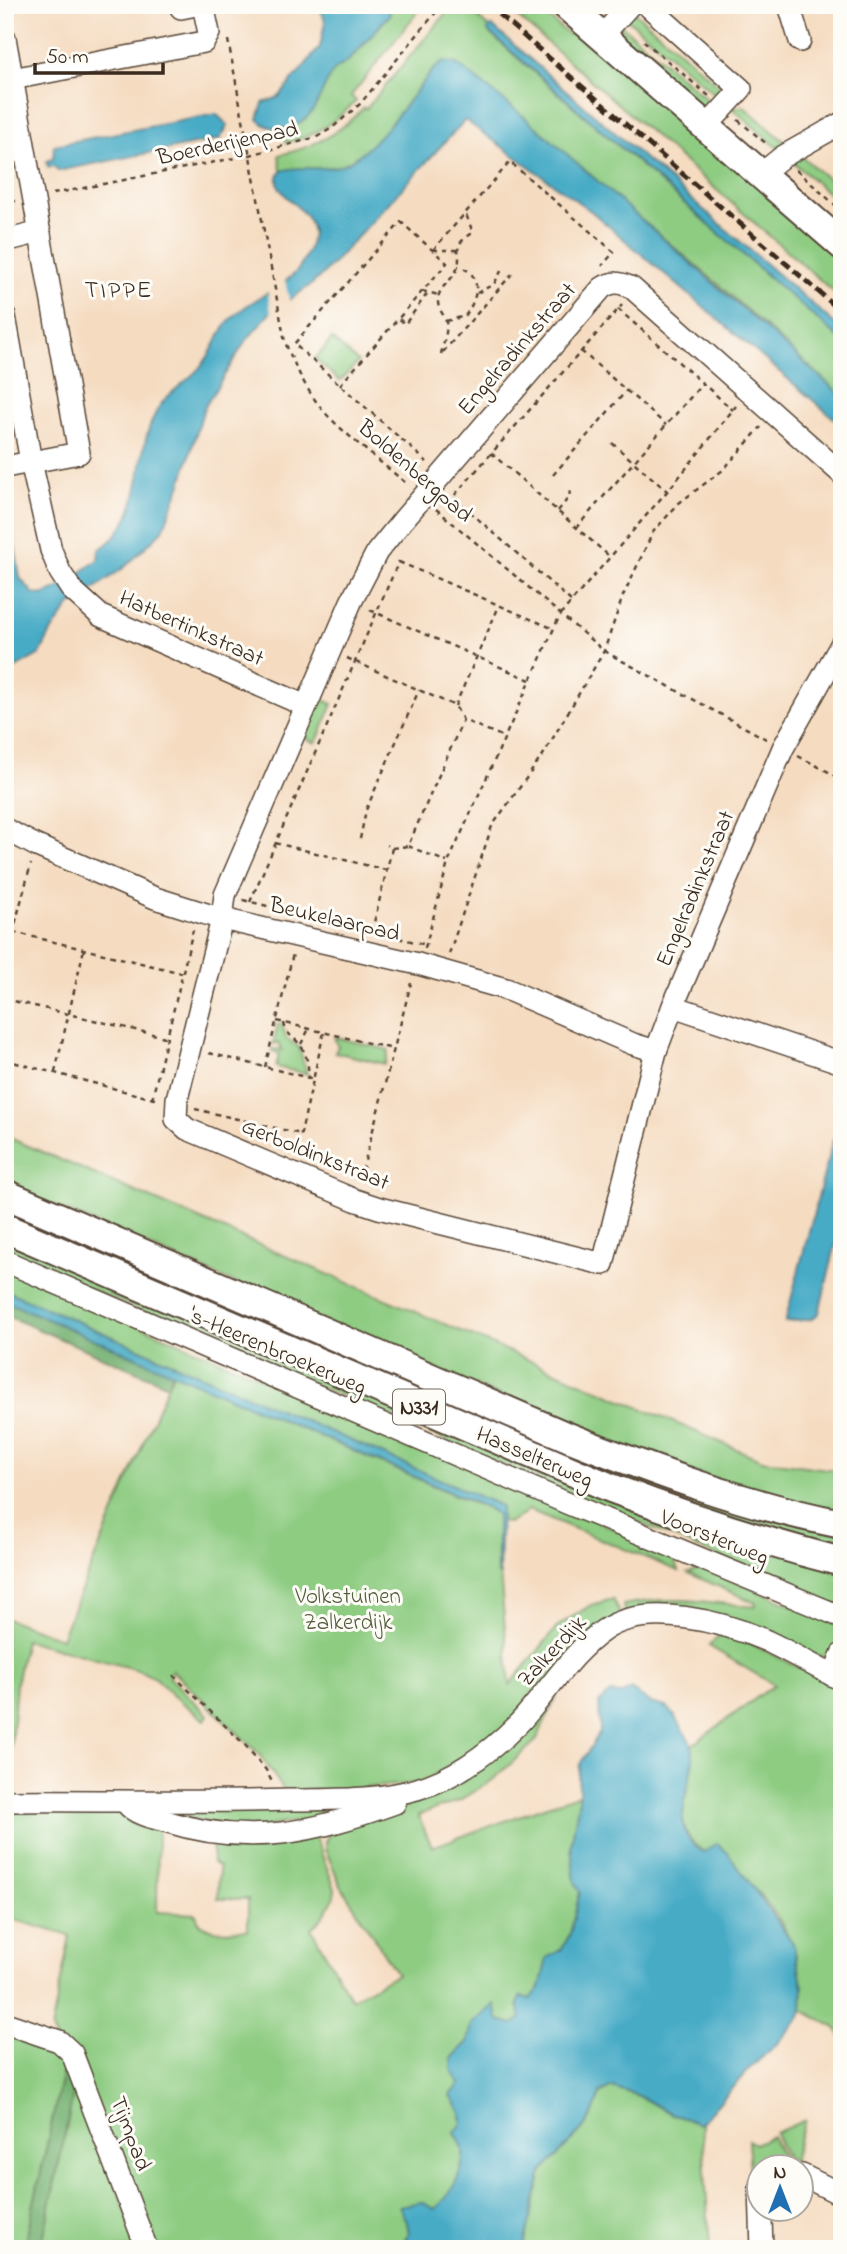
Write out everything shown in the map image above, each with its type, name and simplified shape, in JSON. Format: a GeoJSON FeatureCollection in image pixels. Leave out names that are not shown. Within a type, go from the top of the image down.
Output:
{"type":"FeatureCollection","features":[{"type":"Feature","properties":{"kind":"main road"},"geometry":{"type":"LineString","coordinates":[[566,5],[842,245]]}},
{"type":"Feature","properties":{"kind":"main road","name":"Hasselterweg"},"geometry":{"type":"LineString","coordinates":[[5,1194],[562,1435],[639,1465],[769,1507],[842,1524]]}},
{"type":"Feature","properties":{"kind":"main road","name":"Hasselterweg"},"geometry":{"type":"LineString","coordinates":[[5,1228],[611,1488],[740,1533],[842,1562]]}},
{"type":"Feature","properties":{"kind":"street"},"geometry":{"type":"LineString","coordinates":[[12,79],[204,42],[209,33],[203,5]]}},
{"type":"Feature","properties":{"kind":"street"},"geometry":{"type":"LineString","coordinates":[[601,36],[631,5]]}},
{"type":"Feature","properties":{"kind":"street"},"geometry":{"type":"LineString","coordinates":[[646,5],[741,89],[707,127]]}},
{"type":"Feature","properties":{"kind":"street"},"geometry":{"type":"LineString","coordinates":[[789,5],[800,41]]}},
{"type":"Feature","properties":{"kind":"street"},"geometry":{"type":"LineString","coordinates":[[5,38],[79,453],[5,467]]}},
{"type":"Feature","properties":{"kind":"street"},"geometry":{"type":"LineString","coordinates":[[761,174],[782,157],[842,123]]}},
{"type":"Feature","properties":{"kind":"street"},"geometry":{"type":"LineString","coordinates":[[5,241],[40,232]]}},
{"type":"Feature","properties":{"kind":"street","name":"Engelradinkstraat"},"geometry":{"type":"LineString","coordinates":[[306,706],[351,602],[414,486],[602,288],[611,282],[622,283],[635,290]]}},
{"type":"Feature","properties":{"kind":"street"},"geometry":{"type":"LineString","coordinates":[[635,290],[842,474]]}},
{"type":"Feature","properties":{"kind":"street","name":"Hatbertinkstraat"},"geometry":{"type":"LineString","coordinates":[[5,316],[31,462],[51,550],[60,572],[82,601],[101,616],[306,706]]}},
{"type":"Feature","properties":{"kind":"street","name":"Engelradinkstraat"},"geometry":{"type":"LineString","coordinates":[[673,1006],[783,748],[842,643]]}},
{"type":"Feature","properties":{"kind":"street"},"geometry":{"type":"LineString","coordinates":[[175,1104],[222,919],[225,895],[306,706]]}},
{"type":"Feature","properties":{"kind":"street","name":"Beukelaarpad"},"geometry":{"type":"LineString","coordinates":[[5,829],[155,898],[222,919],[422,954],[443,971],[506,989],[656,1051]]}},
{"type":"Feature","properties":{"kind":"street"},"geometry":{"type":"LineString","coordinates":[[673,1006],[842,1063]]}},
{"type":"Feature","properties":{"kind":"street","name":"Gerboldinkstraat"},"geometry":{"type":"LineString","coordinates":[[175,1104],[176,1119],[187,1129],[355,1200],[603,1264],[656,1051],[673,1006]]}},
{"type":"Feature","properties":{"kind":"street","name":"'s-Heerenbroekerweg"},"geometry":{"type":"LineString","coordinates":[[5,1261],[569,1504]]}},
{"type":"Feature","properties":{"kind":"street","name":"Voorsterweg"},"geometry":{"type":"LineString","coordinates":[[569,1504],[842,1617]]}},
{"type":"Feature","properties":{"kind":"street","name":"Zalkerdijk"},"geometry":{"type":"LineString","coordinates":[[5,1801],[278,1802],[405,1792],[447,1777],[502,1740],[530,1712],[586,1646],[604,1630],[624,1621],[654,1616],[703,1620],[767,1641],[837,1678],[842,1654]]}},
{"type":"Feature","properties":{"kind":"street","name":"Zalkerdijk"},"geometry":{"type":"LineString","coordinates":[[126,1802],[130,1808],[178,1826],[219,1833],[261,1835],[300,1832],[338,1823],[400,1800],[405,1792]]}},
{"type":"Feature","properties":{"kind":"street","name":"Tijmpad"},"geometry":{"type":"LineString","coordinates":[[5,2023],[59,2041],[69,2048],[77,2062],[147,2249]]}},
{"type":"Feature","properties":{"kind":"street"},"geometry":{"type":"LineString","coordinates":[[816,2182],[842,2195]]}},
{"type":"Feature","properties":{"kind":"street"},"geometry":{"type":"LineString","coordinates":[[761,2222],[762,2249]]}},
{"type":"Feature","properties":{"kind":"path","name":"Boerderijenpad"},"geometry":{"type":"LineString","coordinates":[[5,203],[250,155],[317,138],[346,118],[360,104],[442,5]]}},
{"type":"Feature","properties":{"kind":"path","name":"Boldenbergpad"},"geometry":{"type":"LineString","coordinates":[[228,40],[281,321],[289,351],[309,392],[328,416],[414,486],[604,651],[842,779]]}},
{"type":"Feature","properties":{"kind":"path","name":"Engelradinkstraat"},"geometry":{"type":"LineString","coordinates":[[465,213],[510,162],[614,252],[596,273]]}},
{"type":"Feature","properties":{"kind":"path"},"geometry":{"type":"LineString","coordinates":[[433,250],[465,213],[473,233],[465,237],[457,250],[458,266],[439,295],[437,304],[446,321],[441,354],[512,274]]}},
{"type":"Feature","properties":{"kind":"path","name":"Boldenbergpad"},"geometry":{"type":"LineString","coordinates":[[421,470],[427,462],[294,344],[401,222],[433,250]]}},
{"type":"Feature","properties":{"kind":"path"},"geometry":{"type":"LineString","coordinates":[[433,250],[457,250]]}},
{"type":"Feature","properties":{"kind":"path"},"geometry":{"type":"LineString","coordinates":[[340,384],[447,263],[433,250]]}},
{"type":"Feature","properties":{"kind":"path"},"geometry":{"type":"LineString","coordinates":[[458,266],[471,272],[476,284],[477,293],[465,316]]}},
{"type":"Feature","properties":{"kind":"path"},"geometry":{"type":"LineString","coordinates":[[477,293],[494,284],[504,266]]}},
{"type":"Feature","properties":{"kind":"path"},"geometry":{"type":"LineString","coordinates":[[571,601],[453,497],[635,290]]}},
{"type":"Feature","properties":{"kind":"path"},"geometry":{"type":"LineString","coordinates":[[422,291],[439,295]]}},
{"type":"Feature","properties":{"kind":"path"},"geometry":{"type":"LineString","coordinates":[[398,318],[405,324],[427,294]]}},
{"type":"Feature","properties":{"kind":"path"},"geometry":{"type":"LineString","coordinates":[[618,309],[733,410]]}},
{"type":"Feature","properties":{"kind":"path"},"geometry":{"type":"LineString","coordinates":[[446,321],[465,316],[472,319]]}},
{"type":"Feature","properties":{"kind":"path"},"geometry":{"type":"LineString","coordinates":[[581,351],[666,426]]}},
{"type":"Feature","properties":{"kind":"path"},"geometry":{"type":"LineString","coordinates":[[576,528],[703,383]]}},
{"type":"Feature","properties":{"kind":"path"},"geometry":{"type":"LineString","coordinates":[[553,475],[626,390]]}},
{"type":"Feature","properties":{"kind":"path"},"geometry":{"type":"LineString","coordinates":[[355,1200],[393,1049],[448,863],[560,615],[749,391]]}},
{"type":"Feature","properties":{"kind":"path"},"geometry":{"type":"LineString","coordinates":[[638,412],[644,406]]}},
{"type":"Feature","properties":{"kind":"path"},"geometry":{"type":"LineString","coordinates":[[443,971],[492,826],[543,755],[604,651],[623,596],[653,532],[679,503],[723,470],[774,414]]}},
{"type":"Feature","properties":{"kind":"path"},"geometry":{"type":"LineString","coordinates":[[612,443],[667,491]]}},
{"type":"Feature","properties":{"kind":"path"},"geometry":{"type":"LineString","coordinates":[[491,453],[609,556]]}},
{"type":"Feature","properties":{"kind":"path"},"geometry":{"type":"LineString","coordinates":[[557,511],[569,498],[570,491]]}},
{"type":"Feature","properties":{"kind":"path"},"geometry":{"type":"LineString","coordinates":[[250,902],[399,561],[554,629]]}},
{"type":"Feature","properties":{"kind":"path"},"geometry":{"type":"LineString","coordinates":[[351,602],[530,680]]}},
{"type":"Feature","properties":{"kind":"path"},"geometry":{"type":"LineString","coordinates":[[455,706],[499,605]]}},
{"type":"Feature","properties":{"kind":"path"},"geometry":{"type":"LineString","coordinates":[[331,651],[455,706],[463,720],[505,738]]}},
{"type":"Feature","properties":{"kind":"path"},"geometry":{"type":"LineString","coordinates":[[459,678],[466,681]]}},
{"type":"Feature","properties":{"kind":"path"},"geometry":{"type":"LineString","coordinates":[[360,839],[366,810],[419,690]]}},
{"type":"Feature","properties":{"kind":"path"},"geometry":{"type":"LineString","coordinates":[[408,846],[463,720]]}},
{"type":"Feature","properties":{"kind":"path"},"geometry":{"type":"LineString","coordinates":[[275,843],[386,870]]}},
{"type":"Feature","properties":{"kind":"path"},"geometry":{"type":"LineString","coordinates":[[387,845],[392,848],[408,846],[448,863]]}},
{"type":"Feature","properties":{"kind":"path"},"geometry":{"type":"LineString","coordinates":[[5,962],[27,874],[37,846]]}},
{"type":"Feature","properties":{"kind":"path"},"geometry":{"type":"LineString","coordinates":[[372,932],[392,848]]}},
{"type":"Feature","properties":{"kind":"path"},"geometry":{"type":"LineString","coordinates":[[225,895],[372,932],[422,954]]}},
{"type":"Feature","properties":{"kind":"path"},"geometry":{"type":"LineString","coordinates":[[13,932],[182,973]]}},
{"type":"Feature","properties":{"kind":"path"},"geometry":{"type":"LineString","coordinates":[[152,1098],[188,947]]}},
{"type":"Feature","properties":{"kind":"path"},"geometry":{"type":"LineString","coordinates":[[54,1073],[84,949]]}},
{"type":"Feature","properties":{"kind":"path"},"geometry":{"type":"LineString","coordinates":[[265,1067],[293,954]]}},
{"type":"Feature","properties":{"kind":"path"},"geometry":{"type":"LineString","coordinates":[[5,999],[165,1037]]}},
{"type":"Feature","properties":{"kind":"path"},"geometry":{"type":"LineString","coordinates":[[277,1021],[393,1049]]}},
{"type":"Feature","properties":{"kind":"path"},"geometry":{"type":"LineString","coordinates":[[284,1023],[288,1035],[301,1045],[308,1065],[308,1077]]}},
{"type":"Feature","properties":{"kind":"path"},"geometry":{"type":"LineString","coordinates":[[301,1045],[309,1029]]}},
{"type":"Feature","properties":{"kind":"path"},"geometry":{"type":"LineString","coordinates":[[292,1172],[324,1032]]}},
{"type":"Feature","properties":{"kind":"path"},"geometry":{"type":"LineString","coordinates":[[266,1041],[271,1042]]}},
{"type":"Feature","properties":{"kind":"path"},"geometry":{"type":"LineString","coordinates":[[209,1053],[313,1079]]}},
{"type":"Feature","properties":{"kind":"path"},"geometry":{"type":"LineString","coordinates":[[5,1060],[301,1134]]}},
{"type":"Feature","properties":{"kind":"path"},"geometry":{"type":"LineString","coordinates":[[173,1675],[258,1759],[271,1779],[278,1802]]}},
{"type":"Feature","properties":{"kind":"green space"},"geometry":{"type":"Polygon","coordinates":[[[388,5],[423,5],[351,96],[356,101],[324,127],[286,143],[282,129],[306,117],[312,110],[327,78],[354,55],[390,15],[388,5]]]}},
{"type":"Feature","properties":{"kind":"green space"},"geometry":{"type":"Polygon","coordinates":[[[453,5],[464,5],[489,27],[488,32],[842,341],[842,396],[719,285],[457,64],[382,136],[351,160],[339,166],[281,171],[279,155],[304,148],[325,138],[345,125],[364,107],[366,109],[453,5]]]}},
{"type":"Feature","properties":{"kind":"green space"},"geometry":{"type":"Polygon","coordinates":[[[504,5],[534,5],[569,35],[576,28],[842,256],[842,299],[504,5]]]}},
{"type":"Feature","properties":{"kind":"green space"},"geometry":{"type":"Polygon","coordinates":[[[631,9],[729,94],[723,101],[625,17],[631,9]]]}},
{"type":"Feature","properties":{"kind":"green space"},"geometry":{"type":"Polygon","coordinates":[[[620,24],[716,107],[707,113],[617,32],[620,24]]]}},
{"type":"Feature","properties":{"kind":"green space"},"geometry":{"type":"Polygon","coordinates":[[[743,106],[790,146],[779,149],[732,108],[743,106]]]}},
{"type":"Feature","properties":{"kind":"green space"},"geometry":{"type":"Polygon","coordinates":[[[799,154],[842,191],[842,205],[796,165],[794,160],[799,154]]]}},
{"type":"Feature","properties":{"kind":"green space"},"geometry":{"type":"Polygon","coordinates":[[[332,339],[358,362],[340,381],[315,359],[332,339]]]}},
{"type":"Feature","properties":{"kind":"green space"},"geometry":{"type":"Polygon","coordinates":[[[318,698],[333,704],[316,743],[302,737],[318,698]]]}},
{"type":"Feature","properties":{"kind":"green space"},"geometry":{"type":"Polygon","coordinates":[[[278,1024],[282,1024],[286,1038],[299,1047],[307,1074],[276,1067],[279,1054],[272,1052],[272,1049],[282,1050],[279,1043],[273,1044],[278,1024]]]}},
{"type":"Feature","properties":{"kind":"green space"},"geometry":{"type":"Polygon","coordinates":[[[334,1037],[389,1050],[385,1064],[335,1052],[338,1047],[334,1037]]]}},
{"type":"Feature","properties":{"kind":"green space"},"geometry":{"type":"Polygon","coordinates":[[[5,1136],[762,1460],[842,1471],[842,1516],[647,1459],[5,1185],[5,1136]]]}},
{"type":"Feature","properties":{"kind":"green space"},"geometry":{"type":"Polygon","coordinates":[[[5,1204],[842,1534],[842,1553],[697,1511],[5,1218],[5,1204]]]}},
{"type":"Feature","properties":{"kind":"green space"},"geometry":{"type":"Polygon","coordinates":[[[5,1237],[842,1570],[842,1609],[5,1253],[5,1237]]]}},
{"type":"Feature","properties":{"kind":"green space"},"geometry":{"type":"Polygon","coordinates":[[[5,1268],[671,1553],[678,1571],[529,1510],[510,1523],[501,1522],[500,1506],[5,1290],[5,1268]]]}},
{"type":"Feature","properties":{"kind":"green space"},"geometry":{"type":"Polygon","coordinates":[[[5,1301],[173,1373],[168,1385],[5,1315],[5,1301]]]}},
{"type":"Feature","properties":{"kind":"green space","name":"Volkstuinen Zalkerdijk"},"geometry":{"type":"Polygon","coordinates":[[[173,1373],[494,1512],[497,1515],[497,1574],[500,1573],[510,1685],[558,1626],[591,1605],[613,1599],[621,1616],[501,1734],[421,1783],[287,1794],[258,1753],[172,1670],[169,1677],[208,1715],[205,1720],[172,1695],[156,1678],[138,1670],[25,1640],[16,1685],[5,1796],[5,1618],[61,1638],[173,1373]]]}},
{"type":"Feature","properties":{"kind":"green space"},"geometry":{"type":"Polygon","coordinates":[[[703,1567],[836,1624],[841,1640],[835,1653],[817,1656],[762,1631],[625,1615],[623,1605],[657,1600],[689,1600],[755,1607],[756,1603],[688,1573],[703,1567]]]}},
{"type":"Feature","properties":{"kind":"green space"},"geometry":{"type":"Polygon","coordinates":[[[726,1632],[842,1688],[842,2038],[836,2028],[802,2010],[797,1960],[777,1915],[750,1885],[693,1843],[684,1825],[683,1805],[692,1745],[774,1685],[709,1646],[726,1632]]]}},
{"type":"Feature","properties":{"kind":"green space"},"geometry":{"type":"Polygon","coordinates":[[[557,1696],[536,1741],[494,1779],[461,1800],[418,1815],[432,1847],[580,1794],[571,1846],[575,1882],[580,1892],[570,1934],[562,1949],[548,1958],[540,1989],[530,2000],[521,1996],[518,2004],[522,2018],[513,2024],[498,2020],[495,2005],[472,2024],[468,2042],[452,2058],[452,2070],[460,2084],[451,2095],[461,2112],[462,2123],[455,2133],[462,2146],[463,2155],[460,2172],[447,2197],[434,2210],[407,2221],[409,2234],[399,2249],[155,2249],[51,2030],[70,1936],[5,1917],[5,1812],[117,1812],[158,1827],[157,1912],[196,1914],[203,1926],[224,1931],[248,1930],[248,1899],[218,1899],[219,1867],[213,1863],[212,1844],[218,1840],[314,1834],[335,1889],[327,1911],[311,1928],[351,1999],[397,1974],[341,1886],[325,1849],[330,1831],[392,1808],[454,1780],[483,1763],[511,1744],[535,1722],[557,1696]]]}},
{"type":"Feature","properties":{"kind":"green space"},"geometry":{"type":"Polygon","coordinates":[[[148,1808],[365,1810],[240,1831],[148,1808]]]}},
{"type":"Feature","properties":{"kind":"green space"},"geometry":{"type":"Polygon","coordinates":[[[5,2033],[63,2053],[66,2058],[24,2249],[5,2249],[5,2033]]]}},
{"type":"Feature","properties":{"kind":"green space"},"geometry":{"type":"Polygon","coordinates":[[[66,2058],[76,2080],[41,2249],[24,2249],[66,2058]]]}},
{"type":"Feature","properties":{"kind":"green space"},"geometry":{"type":"Polygon","coordinates":[[[76,2080],[140,2249],[41,2249],[76,2080]]]}},
{"type":"Feature","properties":{"kind":"green space"},"geometry":{"type":"Polygon","coordinates":[[[612,2087],[639,2096],[670,2113],[702,2123],[710,2249],[523,2249],[542,2172],[582,2130],[593,2114],[600,2094],[612,2087]]]}},
{"type":"Feature","properties":{"kind":"green space"},"geometry":{"type":"Polygon","coordinates":[[[805,2120],[795,2152],[784,2152],[775,2133],[805,2120]]]}},
{"type":"Feature","properties":{"kind":"green space"},"geometry":{"type":"Polygon","coordinates":[[[772,2136],[780,2152],[749,2152],[748,2140],[755,2144],[772,2136]]]}},
{"type":"Feature","properties":{"kind":"water"},"geometry":{"type":"Polygon","coordinates":[[[319,5],[388,5],[390,14],[350,59],[333,72],[308,116],[287,128],[271,127],[258,119],[263,103],[279,97],[320,47],[325,21],[319,5]]]}},
{"type":"Feature","properties":{"kind":"water"},"geometry":{"type":"Polygon","coordinates":[[[492,26],[842,330],[842,341],[488,31],[492,26]]]}},
{"type":"Feature","properties":{"kind":"water"},"geometry":{"type":"Polygon","coordinates":[[[443,62],[457,64],[526,118],[842,396],[842,425],[592,212],[465,120],[328,269],[312,284],[269,314],[245,342],[204,408],[182,481],[163,530],[126,566],[70,606],[51,632],[40,654],[5,674],[5,498],[8,501],[20,578],[33,593],[41,595],[57,589],[98,560],[99,550],[116,535],[127,519],[134,501],[150,426],[159,407],[205,361],[229,321],[297,271],[304,259],[312,230],[302,211],[280,188],[278,180],[281,171],[339,166],[352,160],[377,138],[433,70],[443,62]]]}},
{"type":"Feature","properties":{"kind":"water"},"geometry":{"type":"Polygon","coordinates":[[[216,114],[228,125],[220,139],[58,171],[54,166],[48,167],[47,161],[53,159],[54,145],[216,114]]]}},
{"type":"Feature","properties":{"kind":"water"},"geometry":{"type":"Polygon","coordinates":[[[842,1137],[842,1219],[819,1313],[812,1319],[785,1322],[833,1140],[842,1137]]]}},
{"type":"Feature","properties":{"kind":"water"},"geometry":{"type":"Polygon","coordinates":[[[5,1290],[501,1506],[499,1575],[497,1515],[492,1510],[5,1301],[5,1290]]]}},
{"type":"Feature","properties":{"kind":"water"},"geometry":{"type":"Polygon","coordinates":[[[631,1689],[649,1702],[669,1709],[688,1738],[693,1758],[684,1802],[685,1830],[691,1842],[704,1852],[717,1843],[728,1853],[793,1943],[803,1987],[800,2016],[779,2042],[749,2069],[700,2124],[670,2113],[639,2096],[612,2087],[600,2093],[593,2114],[582,2130],[542,2172],[523,2249],[399,2249],[409,2234],[407,2221],[399,2206],[421,2202],[435,2209],[451,2190],[462,2165],[463,2149],[455,2133],[462,2123],[461,2112],[451,2095],[460,2084],[452,2070],[452,2058],[468,2042],[472,2024],[495,2004],[498,2020],[513,2024],[522,2018],[518,2004],[521,1996],[530,1999],[540,1988],[547,1958],[562,1949],[570,1934],[580,1892],[575,1882],[571,1846],[580,1794],[580,1764],[600,1732],[599,1703],[610,1693],[622,1694],[631,1689]]]}},
{"type":"Feature","properties":{"kind":"pier"},"geometry":{"type":"Polygon","coordinates":[[[284,276],[290,304],[272,317],[267,288],[284,276]]]}},
{"type":"Feature","properties":{"kind":"railway"},"geometry":{"type":"LineString","coordinates":[[488,5],[842,312]]}},
{"type":"Feature","properties":{"kind":"district","name":"TIPPE"},"geometry":{"type":"Point","coordinates":[119,289]}}]}
